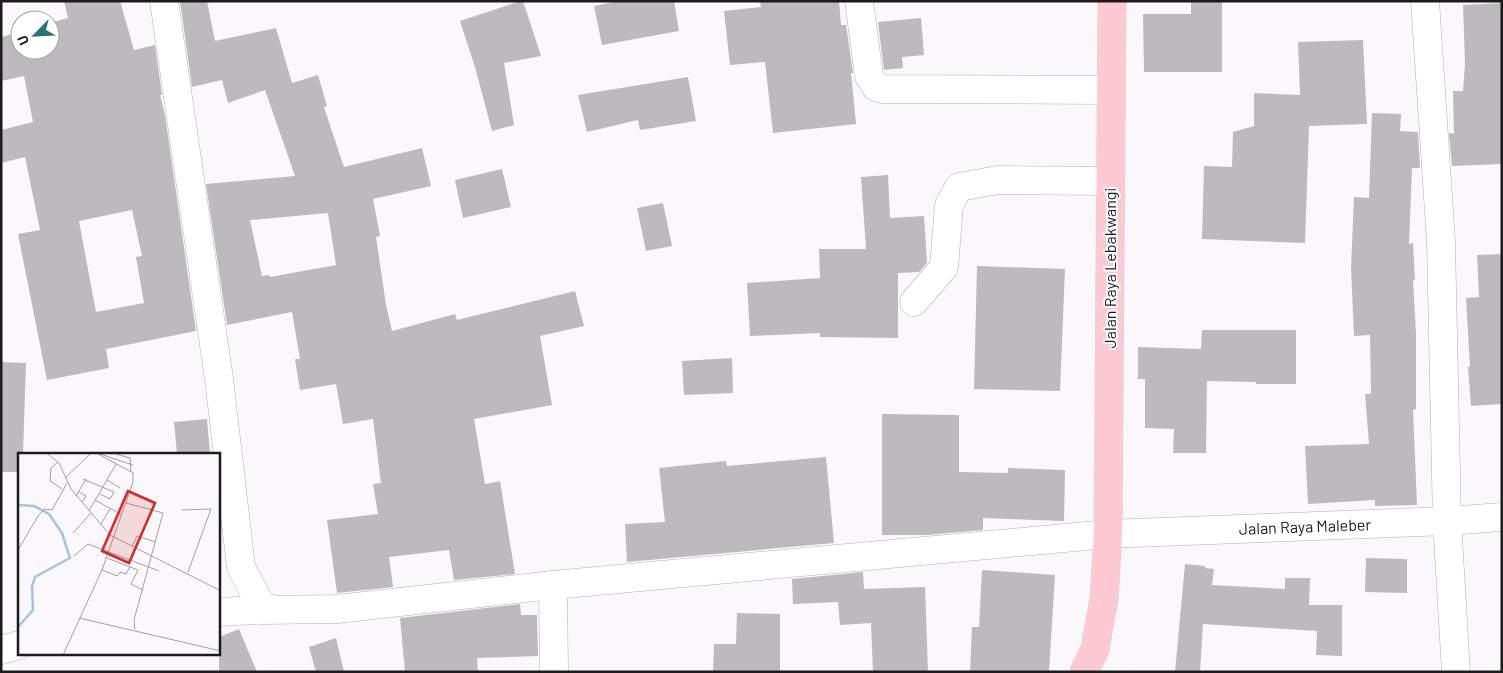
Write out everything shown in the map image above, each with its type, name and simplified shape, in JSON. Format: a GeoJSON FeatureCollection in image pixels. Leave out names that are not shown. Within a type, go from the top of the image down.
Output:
{"type":"FeatureCollection","features":[{"type":"Feature","properties":{"kind":"main road","name":"Jalan Raya Lebakwangi"},"geometry":{"type":"LineString","coordinates":[[1084,672],[1096,648],[1104,599],[1108,534],[1112,1]]}},
{"type":"Feature","properties":{"kind":"street"},"geometry":{"type":"LineString","coordinates":[[164,1],[219,379],[241,567],[263,610],[274,609]]}},
{"type":"Feature","properties":{"kind":"street"},"geometry":{"type":"LineString","coordinates":[[859,1],[869,76],[876,87],[882,89],[1111,90]]}},
{"type":"Feature","properties":{"kind":"street"},"geometry":{"type":"LineString","coordinates":[[1425,1],[1441,242],[1447,521],[1456,672]]}},
{"type":"Feature","properties":{"kind":"street"},"geometry":{"type":"LineString","coordinates":[[914,302],[944,267],[949,205],[959,187],[998,180],[1110,181]]}},
{"type":"Feature","properties":{"kind":"street","name":"Jalan Raya Maleber"},"geometry":{"type":"LineString","coordinates":[[220,612],[274,609],[338,609],[554,585],[1108,534],[1447,521],[1502,517]]}},
{"type":"Feature","properties":{"kind":"street"},"geometry":{"type":"LineString","coordinates":[[554,585],[554,672]]}},
{"type":"Feature","properties":{"kind":"street"},"geometry":{"type":"LineString","coordinates":[[1,650],[18,646]]}},
{"type":"Feature","properties":{"kind":"building"},"geometry":{"type":"Polygon","coordinates":[[[64,1],[120,1],[134,50],[155,45],[162,95],[160,95],[165,115],[196,331],[106,349],[109,368],[47,380],[18,234],[40,230],[25,157],[1,163],[1,130],[33,122],[24,76],[1,81],[1,37],[10,35],[10,60],[60,60],[60,20],[68,18],[64,1]],[[132,210],[79,221],[96,312],[144,303],[136,257],[142,256],[132,210]]]}},
{"type":"Feature","properties":{"kind":"building"},"geometry":{"type":"Polygon","coordinates":[[[180,1],[207,1],[215,41],[276,28],[292,83],[318,75],[327,106],[324,107],[344,167],[422,148],[431,186],[373,199],[380,236],[376,237],[386,305],[392,331],[455,314],[457,320],[575,291],[584,326],[540,336],[552,405],[474,419],[485,484],[500,481],[515,574],[454,580],[449,550],[389,557],[393,587],[337,593],[327,520],[378,514],[373,484],[381,483],[373,419],[343,424],[336,384],[300,390],[295,359],[300,359],[292,312],[227,325],[206,184],[295,176],[265,90],[228,103],[222,80],[192,87],[180,1]],[[328,213],[250,220],[262,276],[269,275],[270,277],[336,265],[328,213]]]}},
{"type":"Feature","properties":{"kind":"building"},"geometry":{"type":"Polygon","coordinates":[[[523,1],[541,56],[504,63],[514,125],[492,131],[475,67],[460,21],[523,1]]]}},
{"type":"Feature","properties":{"kind":"building"},"geometry":{"type":"Polygon","coordinates":[[[619,1],[674,1],[679,31],[602,45],[594,6],[619,1]]]}},
{"type":"Feature","properties":{"kind":"building"},"geometry":{"type":"Polygon","coordinates":[[[760,1],[839,1],[841,25],[846,25],[853,73],[851,73],[856,124],[773,133],[765,62],[730,65],[724,11],[761,7],[760,1]]]}},
{"type":"Feature","properties":{"kind":"building"},"geometry":{"type":"Polygon","coordinates":[[[1191,1],[1222,1],[1222,72],[1144,72],[1143,14],[1191,14],[1191,1]]]}},
{"type":"Feature","properties":{"kind":"building"},"geometry":{"type":"Polygon","coordinates":[[[1502,3],[1502,164],[1452,166],[1449,133],[1454,134],[1453,91],[1463,91],[1465,64],[1463,5],[1502,3]]]}},
{"type":"Feature","properties":{"kind":"building"},"geometry":{"type":"Polygon","coordinates":[[[921,18],[924,55],[902,57],[903,68],[884,70],[878,22],[921,18]]]}},
{"type":"Feature","properties":{"kind":"building"},"geometry":{"type":"Polygon","coordinates":[[[1363,40],[1367,124],[1309,126],[1305,243],[1202,239],[1204,166],[1232,167],[1233,132],[1254,126],[1254,93],[1300,95],[1298,42],[1363,40]]]}},
{"type":"Feature","properties":{"kind":"building"},"geometry":{"type":"Polygon","coordinates":[[[688,77],[696,121],[640,130],[638,120],[587,132],[578,95],[688,77]]]}},
{"type":"Feature","properties":{"kind":"building"},"geometry":{"type":"Polygon","coordinates":[[[1372,113],[1401,114],[1400,131],[1418,132],[1420,168],[1412,168],[1409,244],[1413,243],[1415,280],[1413,280],[1416,334],[1416,409],[1413,410],[1417,505],[1375,506],[1375,500],[1308,504],[1305,446],[1369,444],[1365,394],[1371,394],[1370,335],[1354,336],[1351,268],[1354,197],[1369,198],[1372,113]]]}},
{"type":"Feature","properties":{"kind":"building"},"geometry":{"type":"Polygon","coordinates":[[[502,169],[511,207],[463,218],[455,180],[502,169]]]}},
{"type":"Feature","properties":{"kind":"building"},"geometry":{"type":"Polygon","coordinates":[[[888,175],[890,218],[924,216],[927,263],[919,272],[898,273],[898,338],[820,337],[820,333],[750,336],[747,283],[820,278],[819,249],[866,249],[861,177],[888,175]]]}},
{"type":"Feature","properties":{"kind":"building"},"geometry":{"type":"Polygon","coordinates":[[[663,203],[672,246],[646,251],[637,208],[663,203]]]}},
{"type":"Feature","properties":{"kind":"building"},"geometry":{"type":"Polygon","coordinates":[[[1502,254],[1502,404],[1471,406],[1466,298],[1479,297],[1477,255],[1502,254]]]}},
{"type":"Feature","properties":{"kind":"building"},"geometry":{"type":"Polygon","coordinates":[[[977,266],[1065,269],[1060,391],[974,389],[977,266]]]}},
{"type":"Feature","properties":{"kind":"building"},"geometry":{"type":"Polygon","coordinates":[[[1202,330],[1296,330],[1296,384],[1207,381],[1206,453],[1173,453],[1174,429],[1145,428],[1145,379],[1138,379],[1138,347],[1201,349],[1202,330]]]}},
{"type":"Feature","properties":{"kind":"building"},"geometry":{"type":"Polygon","coordinates":[[[732,358],[733,393],[684,395],[682,361],[732,358]]]}},
{"type":"Feature","properties":{"kind":"building"},"geometry":{"type":"Polygon","coordinates":[[[1,362],[26,363],[23,453],[18,453],[18,472],[1,472],[1,362]]]}},
{"type":"Feature","properties":{"kind":"building"},"geometry":{"type":"Polygon","coordinates":[[[882,414],[959,415],[959,472],[1008,473],[1008,468],[1065,470],[1064,521],[983,518],[983,530],[926,535],[882,535],[882,414]]]}},
{"type":"Feature","properties":{"kind":"building"},"geometry":{"type":"Polygon","coordinates":[[[207,419],[210,453],[177,453],[174,422],[207,419]]]}},
{"type":"Feature","properties":{"kind":"building"},"geometry":{"type":"Polygon","coordinates":[[[826,457],[834,543],[627,562],[625,524],[665,522],[659,468],[726,461],[727,466],[826,457]]]}},
{"type":"Feature","properties":{"kind":"building"},"geometry":{"type":"Polygon","coordinates":[[[1366,558],[1407,559],[1407,593],[1365,592],[1366,558]]]}},
{"type":"Feature","properties":{"kind":"building"},"geometry":{"type":"Polygon","coordinates":[[[1185,564],[1214,569],[1212,585],[1285,589],[1285,578],[1310,578],[1309,605],[1342,605],[1342,656],[1316,655],[1317,631],[1203,624],[1200,672],[1175,672],[1185,564]]]}},
{"type":"Feature","properties":{"kind":"building"},"geometry":{"type":"Polygon","coordinates":[[[982,570],[1055,575],[1049,672],[970,672],[972,627],[979,627],[982,570]]]}},
{"type":"Feature","properties":{"kind":"building"},"geometry":{"type":"Polygon","coordinates":[[[863,572],[864,589],[925,587],[928,672],[873,672],[871,623],[840,625],[838,602],[793,604],[792,579],[863,572]]]}},
{"type":"Feature","properties":{"kind":"building"},"geometry":{"type":"Polygon","coordinates":[[[520,604],[521,615],[537,615],[538,656],[477,658],[478,672],[405,672],[400,618],[520,604]]]}},
{"type":"Feature","properties":{"kind":"building"},"geometry":{"type":"Polygon","coordinates":[[[737,613],[780,614],[780,672],[713,672],[714,644],[736,644],[737,613]]]}},
{"type":"Feature","properties":{"kind":"building"},"geometry":{"type":"Polygon","coordinates":[[[239,629],[257,672],[219,672],[220,637],[239,629]]]}},
{"type":"Feature","properties":{"kind":"building"},"geometry":{"type":"Polygon","coordinates":[[[336,638],[344,672],[316,672],[309,647],[336,638]]]}}]}
